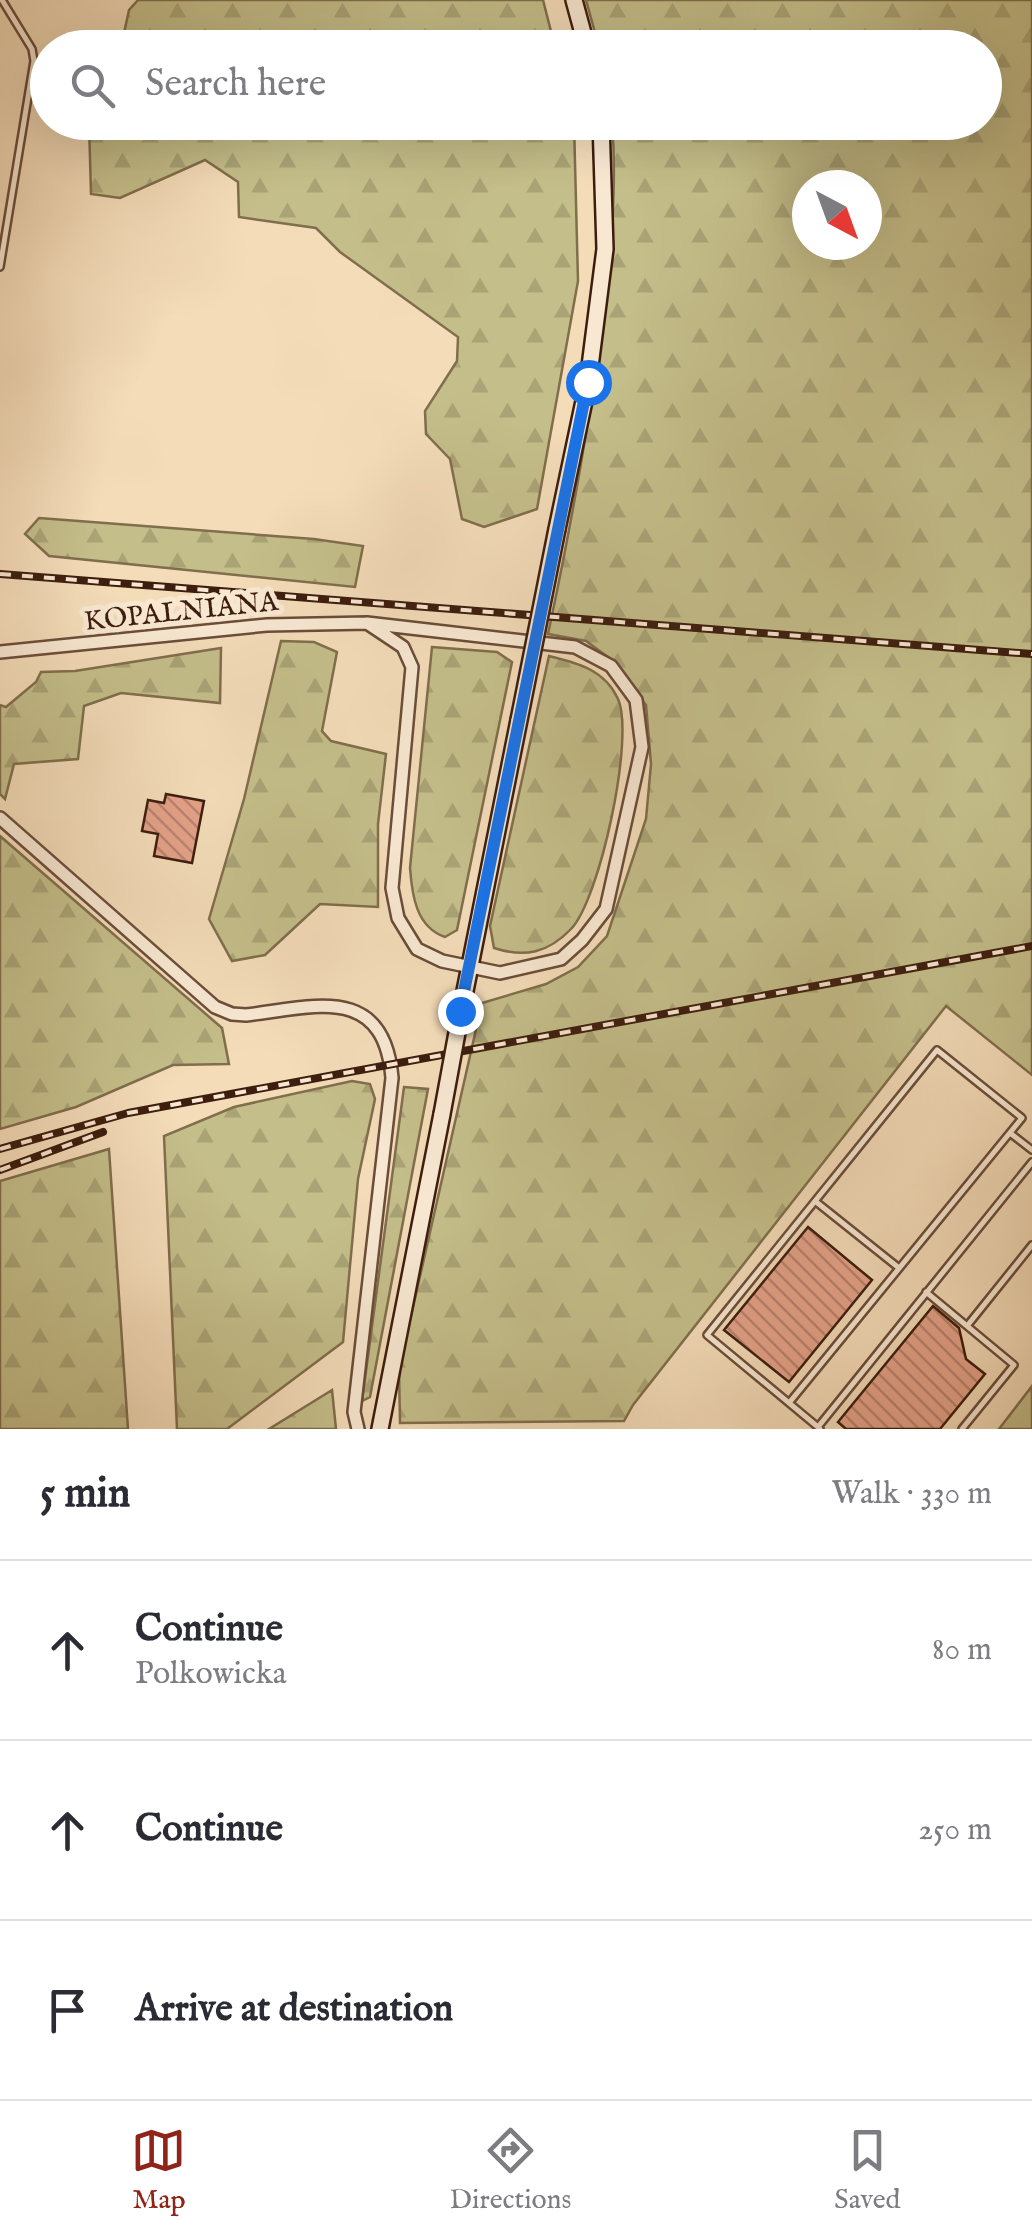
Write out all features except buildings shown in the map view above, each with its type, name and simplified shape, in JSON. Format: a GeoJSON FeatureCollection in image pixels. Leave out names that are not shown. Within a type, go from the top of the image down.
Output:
{"type":"FeatureCollection","features":[{"type":"Feature","properties":{"kind":"main road"},"geometry":{"type":"LineString","coordinates":[[574,0],[582,30]]}},
{"type":"Feature","properties":{"kind":"main road"},"geometry":{"type":"LineString","coordinates":[[380,1429],[588,382],[605,249],[602,140]]}},
{"type":"Feature","properties":{"kind":"street","name":"KOPALNIANA"},"geometry":{"type":"LineString","coordinates":[[0,652],[267,625],[367,623],[574,647],[611,666],[636,700],[642,747],[606,908],[582,940],[562,958],[500,973],[442,962],[417,949],[398,918],[392,888],[412,667],[403,647],[367,623]]}},
{"type":"Feature","properties":{"kind":"street"},"geometry":{"type":"LineString","coordinates":[[0,818],[215,1007],[246,1015],[333,1004],[355,1010],[372,1024],[384,1042],[392,1078],[354,1412],[358,1429]]}},
{"type":"Feature","properties":{"kind":"lane"},"geometry":{"type":"LineString","coordinates":[[2,0],[30,45]]}},
{"type":"Feature","properties":{"kind":"lane"},"geometry":{"type":"LineString","coordinates":[[0,267],[30,86]]}},
{"type":"Feature","properties":{"kind":"lane"},"geometry":{"type":"LineString","coordinates":[[789,1403],[1022,1118],[937,1050],[707,1335],[819,1428],[1032,1162]]}},
{"type":"Feature","properties":{"kind":"lane"},"geometry":{"type":"LineString","coordinates":[[1010,1132],[1032,1150]]}},
{"type":"Feature","properties":{"kind":"lane"},"geometry":{"type":"LineString","coordinates":[[815,1201],[899,1268]]}},
{"type":"Feature","properties":{"kind":"lane"},"geometry":{"type":"LineString","coordinates":[[967,1326],[1032,1244]]}},
{"type":"Feature","properties":{"kind":"lane"},"geometry":{"type":"LineString","coordinates":[[926,1292],[1014,1365],[962,1429]]}},
{"type":"Feature","properties":{"kind":"green space"},"geometry":{"type":"Polygon","coordinates":[[[138,0],[543,0],[551,30],[125,30],[129,10],[138,0]]]}},
{"type":"Feature","properties":{"kind":"green space"},"geometry":{"type":"Polygon","coordinates":[[[586,0],[1032,0],[1032,1075],[946,1006],[624,1421],[400,1423],[399,1369],[482,1003],[546,984],[578,967],[607,936],[646,819],[651,764],[646,705],[609,658],[586,641],[548,634],[589,412],[613,204],[613,140],[1002,140],[1002,30],[594,30],[586,0]]]}},
{"type":"Feature","properties":{"kind":"green space"},"geometry":{"type":"Polygon","coordinates":[[[89,140],[574,140],[578,281],[537,509],[484,527],[462,519],[450,459],[426,434],[425,411],[457,361],[458,337],[340,252],[316,228],[239,217],[238,182],[205,160],[120,198],[91,194],[89,140]]]}},
{"type":"Feature","properties":{"kind":"green space"},"geometry":{"type":"Polygon","coordinates":[[[39,518],[363,546],[355,587],[49,556],[25,534],[39,518]]]}},
{"type":"Feature","properties":{"kind":"green space"},"geometry":{"type":"Polygon","coordinates":[[[281,641],[314,642],[337,652],[322,731],[331,741],[386,754],[378,824],[378,907],[320,904],[265,955],[232,961],[209,919],[244,799],[281,641]]]}},
{"type":"Feature","properties":{"kind":"green space"},"geometry":{"type":"Polygon","coordinates":[[[432,647],[497,652],[512,662],[457,930],[445,937],[422,918],[414,899],[410,868],[432,647]]]}},
{"type":"Feature","properties":{"kind":"green space"},"geometry":{"type":"Polygon","coordinates":[[[221,648],[220,703],[121,693],[84,706],[78,759],[14,764],[5,799],[0,794],[0,705],[6,707],[36,682],[41,672],[75,671],[221,648]]]}},
{"type":"Feature","properties":{"kind":"green space"},"geometry":{"type":"Polygon","coordinates":[[[549,656],[590,669],[606,681],[618,699],[622,746],[612,817],[582,912],[554,944],[516,953],[494,948],[490,926],[549,656]]]}},
{"type":"Feature","properties":{"kind":"green space"},"geometry":{"type":"Polygon","coordinates":[[[0,836],[222,1028],[229,1064],[173,1065],[76,1107],[0,1129],[0,836]]]}},
{"type":"Feature","properties":{"kind":"green space"},"geometry":{"type":"Polygon","coordinates":[[[352,1081],[370,1084],[375,1099],[358,1179],[343,1342],[227,1429],[177,1429],[164,1136],[234,1107],[352,1081]]]}},
{"type":"Feature","properties":{"kind":"green space"},"geometry":{"type":"Polygon","coordinates":[[[404,1087],[428,1089],[370,1397],[362,1401],[404,1087]]]}},
{"type":"Feature","properties":{"kind":"green space"},"geometry":{"type":"Polygon","coordinates":[[[109,1149],[128,1429],[0,1429],[0,1181],[109,1149]]]}},
{"type":"Feature","properties":{"kind":"green space"},"geometry":{"type":"Polygon","coordinates":[[[1032,1386],[1032,1429],[999,1429],[1032,1386]]]}},
{"type":"Feature","properties":{"kind":"green space"},"geometry":{"type":"Polygon","coordinates":[[[332,1390],[336,1429],[269,1429],[332,1390]]]}},
{"type":"Feature","properties":{"kind":"railway"},"geometry":{"type":"LineString","coordinates":[[0,574],[1032,654]]}},
{"type":"Feature","properties":{"kind":"railway"},"geometry":{"type":"LineString","coordinates":[[0,1149],[128,1113],[1032,946]]}},
{"type":"Feature","properties":{"kind":"railway"},"geometry":{"type":"LineString","coordinates":[[0,1170],[103,1132]]}},
{"type":"Feature","properties":{"kind":"route"},"geometry":{"type":"LineString","coordinates":[[460,1011],[588,382]]}}]}
